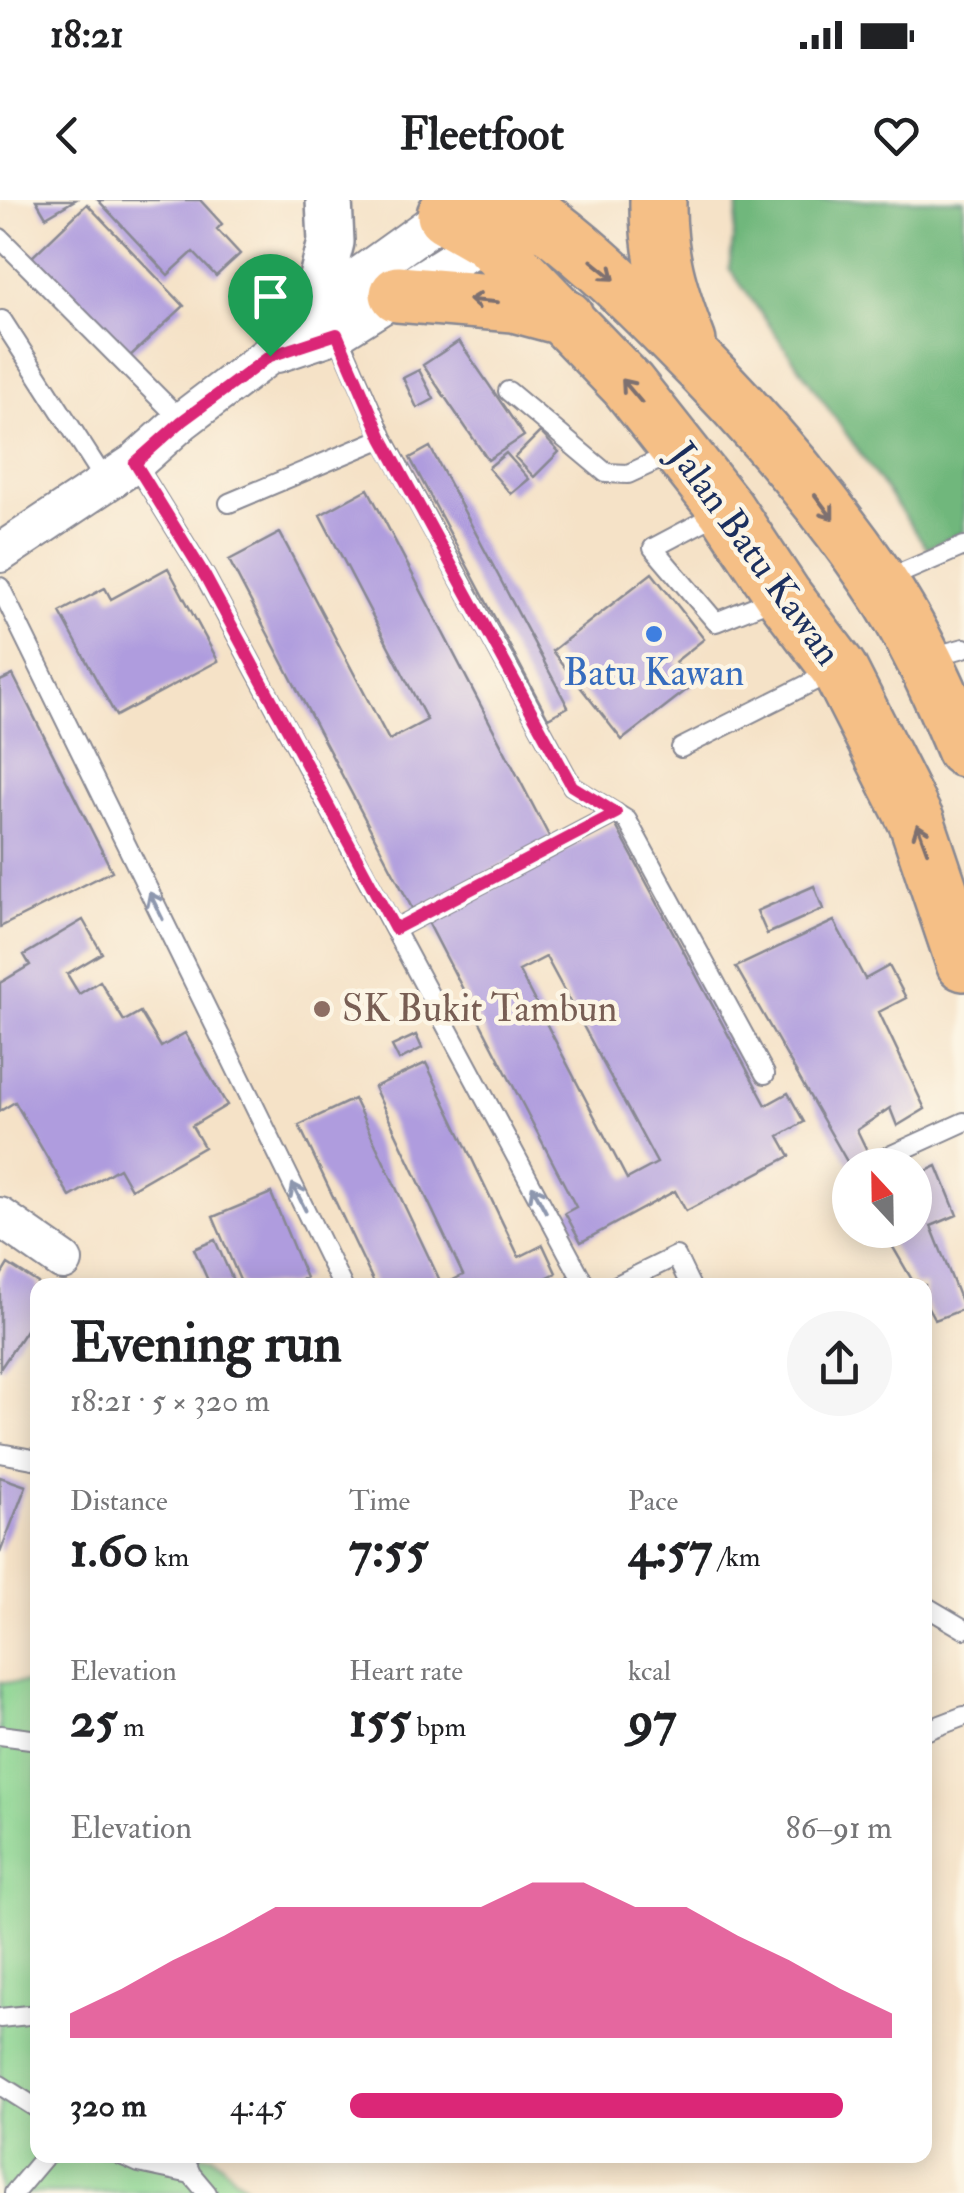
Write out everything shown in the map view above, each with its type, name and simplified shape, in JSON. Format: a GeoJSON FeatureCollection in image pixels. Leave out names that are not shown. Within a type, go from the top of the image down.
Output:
{"type":"FeatureCollection","features":[{"type":"Feature","properties":{"kind":"main road"},"geometry":{"type":"LineString","coordinates":[[658,200],[666,285],[695,360]]}},
{"type":"Feature","properties":{"kind":"main road","name":"Jalan Batu Kawan"},"geometry":{"type":"LineString","coordinates":[[486,209],[615,280],[783,456],[880,582],[943,654],[964,750]]}},
{"type":"Feature","properties":{"kind":"main road","name":"Jalan Batu Kawan"},"geometry":{"type":"LineString","coordinates":[[486,209],[566,318],[681,450],[839,669],[917,823],[964,963]]}},
{"type":"Feature","properties":{"kind":"main road"},"geometry":{"type":"LineString","coordinates":[[398,294],[514,304],[566,318]]}},
{"type":"Feature","properties":{"kind":"street"},"geometry":{"type":"LineString","coordinates":[[325,321],[331,242],[329,200]]}},
{"type":"Feature","properties":{"kind":"street"},"geometry":{"type":"LineString","coordinates":[[325,321],[398,294],[486,209]]}},
{"type":"Feature","properties":{"kind":"street"},"geometry":{"type":"LineString","coordinates":[[1,558],[121,472],[270,356],[486,209]]}},
{"type":"Feature","properties":{"kind":"street"},"geometry":{"type":"LineString","coordinates":[[0,1217],[64,1261]]}},
{"type":"Feature","properties":{"kind":"lane"},"geometry":{"type":"LineString","coordinates":[[0,238],[182,421]]}},
{"type":"Feature","properties":{"kind":"lane"},"geometry":{"type":"LineString","coordinates":[[2,320],[205,576],[581,1278]]}},
{"type":"Feature","properties":{"kind":"lane"},"geometry":{"type":"LineString","coordinates":[[325,321],[382,438],[572,786],[627,820],[765,1074]]}},
{"type":"Feature","properties":{"kind":"lane"},"geometry":{"type":"LineString","coordinates":[[508,391],[606,473],[628,474],[681,450]]}},
{"type":"Feature","properties":{"kind":"lane"},"geometry":{"type":"LineString","coordinates":[[229,503],[382,438]]}},
{"type":"Feature","properties":{"kind":"lane"},"geometry":{"type":"LineString","coordinates":[[726,509],[653,548],[716,622],[783,595]]}},
{"type":"Feature","properties":{"kind":"lane"},"geometry":{"type":"LineString","coordinates":[[880,582],[964,546]]}},
{"type":"Feature","properties":{"kind":"lane"},"geometry":{"type":"LineString","coordinates":[[1,558],[339,1278]]}},
{"type":"Feature","properties":{"kind":"lane"},"geometry":{"type":"LineString","coordinates":[[681,748],[839,669]]}},
{"type":"Feature","properties":{"kind":"lane"},"geometry":{"type":"LineString","coordinates":[[395,929],[616,813]]}},
{"type":"Feature","properties":{"kind":"lane"},"geometry":{"type":"LineString","coordinates":[[907,1148],[964,1122]]}},
{"type":"Feature","properties":{"kind":"lane"},"geometry":{"type":"LineString","coordinates":[[631,1278],[676,1256],[687,1278]]}},
{"type":"Feature","properties":{"kind":"lane"},"geometry":{"type":"LineString","coordinates":[[0,1454],[30,1459]]}},
{"type":"Feature","properties":{"kind":"lane"},"geometry":{"type":"LineString","coordinates":[[932,1610],[964,1629]]}},
{"type":"Feature","properties":{"kind":"lane"},"geometry":{"type":"LineString","coordinates":[[932,1728],[964,1716]]}},
{"type":"Feature","properties":{"kind":"lane"},"geometry":{"type":"LineString","coordinates":[[0,1735],[30,1739]]}},
{"type":"Feature","properties":{"kind":"lane"},"geometry":{"type":"LineString","coordinates":[[0,2018],[30,2015]]}},
{"type":"Feature","properties":{"kind":"lane"},"geometry":{"type":"LineString","coordinates":[[0,2085],[30,2104]]}},
{"type":"Feature","properties":{"kind":"lane"},"geometry":{"type":"LineString","coordinates":[[14,2193],[39,2163]]}},
{"type":"Feature","properties":{"kind":"lane"},"geometry":{"type":"LineString","coordinates":[[150,2163],[191,2174]]}},
{"type":"Feature","properties":{"kind":"lane"},"geometry":{"type":"LineString","coordinates":[[186,2163],[207,2193]]}},
{"type":"Feature","properties":{"kind":"green space"},"geometry":{"type":"Polygon","coordinates":[[[739,200],[964,200],[964,532],[927,548],[729,268],[739,200]]]}},
{"type":"Feature","properties":{"kind":"green space"},"geometry":{"type":"Polygon","coordinates":[[[0,1682],[30,1683],[30,2163],[220,2163],[252,2193],[0,2193],[0,1682]]]}},
{"type":"Feature","properties":{"kind":"building"},"geometry":{"type":"Polygon","coordinates":[[[36,200],[75,200],[46,217],[36,200]]]}},
{"type":"Feature","properties":{"kind":"building"},"geometry":{"type":"Polygon","coordinates":[[[98,200],[200,200],[222,224],[217,229],[240,254],[216,276],[193,252],[168,275],[98,200]]]}},
{"type":"Feature","properties":{"kind":"building"},"geometry":{"type":"Polygon","coordinates":[[[87,204],[184,306],[127,359],[31,258],[87,204]]]}},
{"type":"Feature","properties":{"kind":"building"},"geometry":{"type":"Polygon","coordinates":[[[459,341],[524,436],[488,460],[423,365],[459,341]]]}},
{"type":"Feature","properties":{"kind":"building"},"geometry":{"type":"Polygon","coordinates":[[[419,370],[434,399],[417,408],[403,378],[419,370]]]}},
{"type":"Feature","properties":{"kind":"building"},"geometry":{"type":"Polygon","coordinates":[[[540,432],[559,452],[534,477],[515,457],[540,432]]]}},
{"type":"Feature","properties":{"kind":"building"},"geometry":{"type":"Polygon","coordinates":[[[430,447],[568,707],[548,718],[410,458],[430,447]]]}},
{"type":"Feature","properties":{"kind":"building"},"geometry":{"type":"Polygon","coordinates":[[[506,453],[529,479],[511,494],[488,468],[506,453]]]}},
{"type":"Feature","properties":{"kind":"building"},"geometry":{"type":"Polygon","coordinates":[[[368,489],[551,840],[414,912],[229,560],[280,533],[389,740],[427,720],[320,515],[368,489]]]}},
{"type":"Feature","properties":{"kind":"building"},"geometry":{"type":"Polygon","coordinates":[[[168,568],[218,661],[116,716],[60,612],[105,588],[111,599],[168,568]]]}},
{"type":"Feature","properties":{"kind":"building"},"geometry":{"type":"Polygon","coordinates":[[[652,573],[704,639],[675,662],[693,685],[622,740],[552,651],[652,573]]]}},
{"type":"Feature","properties":{"kind":"building"},"geometry":{"type":"Polygon","coordinates":[[[13,675],[112,871],[0,927],[0,681],[13,675]]]}},
{"type":"Feature","properties":{"kind":"building"},"geometry":{"type":"Polygon","coordinates":[[[615,824],[766,1105],[788,1093],[804,1122],[779,1136],[790,1156],[686,1211],[675,1191],[581,1242],[565,1213],[576,1207],[428,922],[615,824]],[[546,957],[519,971],[627,1179],[657,1163],[546,957]]]}},
{"type":"Feature","properties":{"kind":"building"},"geometry":{"type":"Polygon","coordinates":[[[814,886],[823,909],[767,934],[757,911],[814,886]]]}},
{"type":"Feature","properties":{"kind":"building"},"geometry":{"type":"Polygon","coordinates":[[[83,920],[102,953],[67,974],[79,994],[100,981],[124,1021],[140,1012],[161,1047],[185,1033],[227,1105],[192,1126],[204,1147],[131,1189],[119,1168],[70,1197],[15,1102],[0,1111],[0,983],[30,965],[24,955],[83,920]]]}},
{"type":"Feature","properties":{"kind":"building"},"geometry":{"type":"Polygon","coordinates":[[[834,921],[865,979],[889,966],[906,998],[879,1012],[925,1109],[897,1126],[890,1108],[857,1130],[866,1148],[839,1148],[736,967],[834,921]]]}},
{"type":"Feature","properties":{"kind":"building"},"geometry":{"type":"Polygon","coordinates":[[[416,1035],[422,1048],[399,1060],[392,1046],[416,1035]]]}},
{"type":"Feature","properties":{"kind":"building"},"geometry":{"type":"Polygon","coordinates":[[[426,1063],[519,1257],[543,1245],[556,1273],[546,1278],[457,1278],[463,1275],[374,1087],[426,1063]]]}},
{"type":"Feature","properties":{"kind":"building"},"geometry":{"type":"Polygon","coordinates":[[[354,1099],[439,1278],[372,1278],[299,1125],[354,1099]]]}},
{"type":"Feature","properties":{"kind":"building"},"geometry":{"type":"Polygon","coordinates":[[[937,1166],[957,1215],[932,1226],[932,1168],[937,1166]]]}},
{"type":"Feature","properties":{"kind":"building"},"geometry":{"type":"Polygon","coordinates":[[[271,1193],[306,1278],[239,1278],[213,1217],[271,1193]]]}},
{"type":"Feature","properties":{"kind":"building"},"geometry":{"type":"Polygon","coordinates":[[[932,1229],[964,1309],[935,1320],[932,1278],[911,1278],[893,1248],[932,1248],[932,1229]]]}},
{"type":"Feature","properties":{"kind":"building"},"geometry":{"type":"Polygon","coordinates":[[[215,1240],[232,1278],[207,1278],[194,1249],[215,1240]]]}},
{"type":"Feature","properties":{"kind":"building"},"geometry":{"type":"Polygon","coordinates":[[[8,1264],[30,1278],[30,1324],[0,1369],[0,1277],[8,1264]]]}},
{"type":"Feature","properties":{"kind":"building"},"geometry":{"type":"Polygon","coordinates":[[[0,1477],[26,1486],[0,1553],[0,1477]]]}},
{"type":"Feature","properties":{"kind":"place","name":"Batu Kawan"},"geometry":{"type":"Point","coordinates":[654,634]}},
{"type":"Feature","properties":{"kind":"place","name":"SK Bukit Tambun"},"geometry":{"type":"Point","coordinates":[322,1009]}},
{"type":"Feature","properties":{"kind":"route"},"geometry":{"type":"LineString","coordinates":[[337,334],[382,438],[572,786],[616,813],[395,929],[205,576],[135,463],[182,421],[270,356],[337,334]]}}]}
